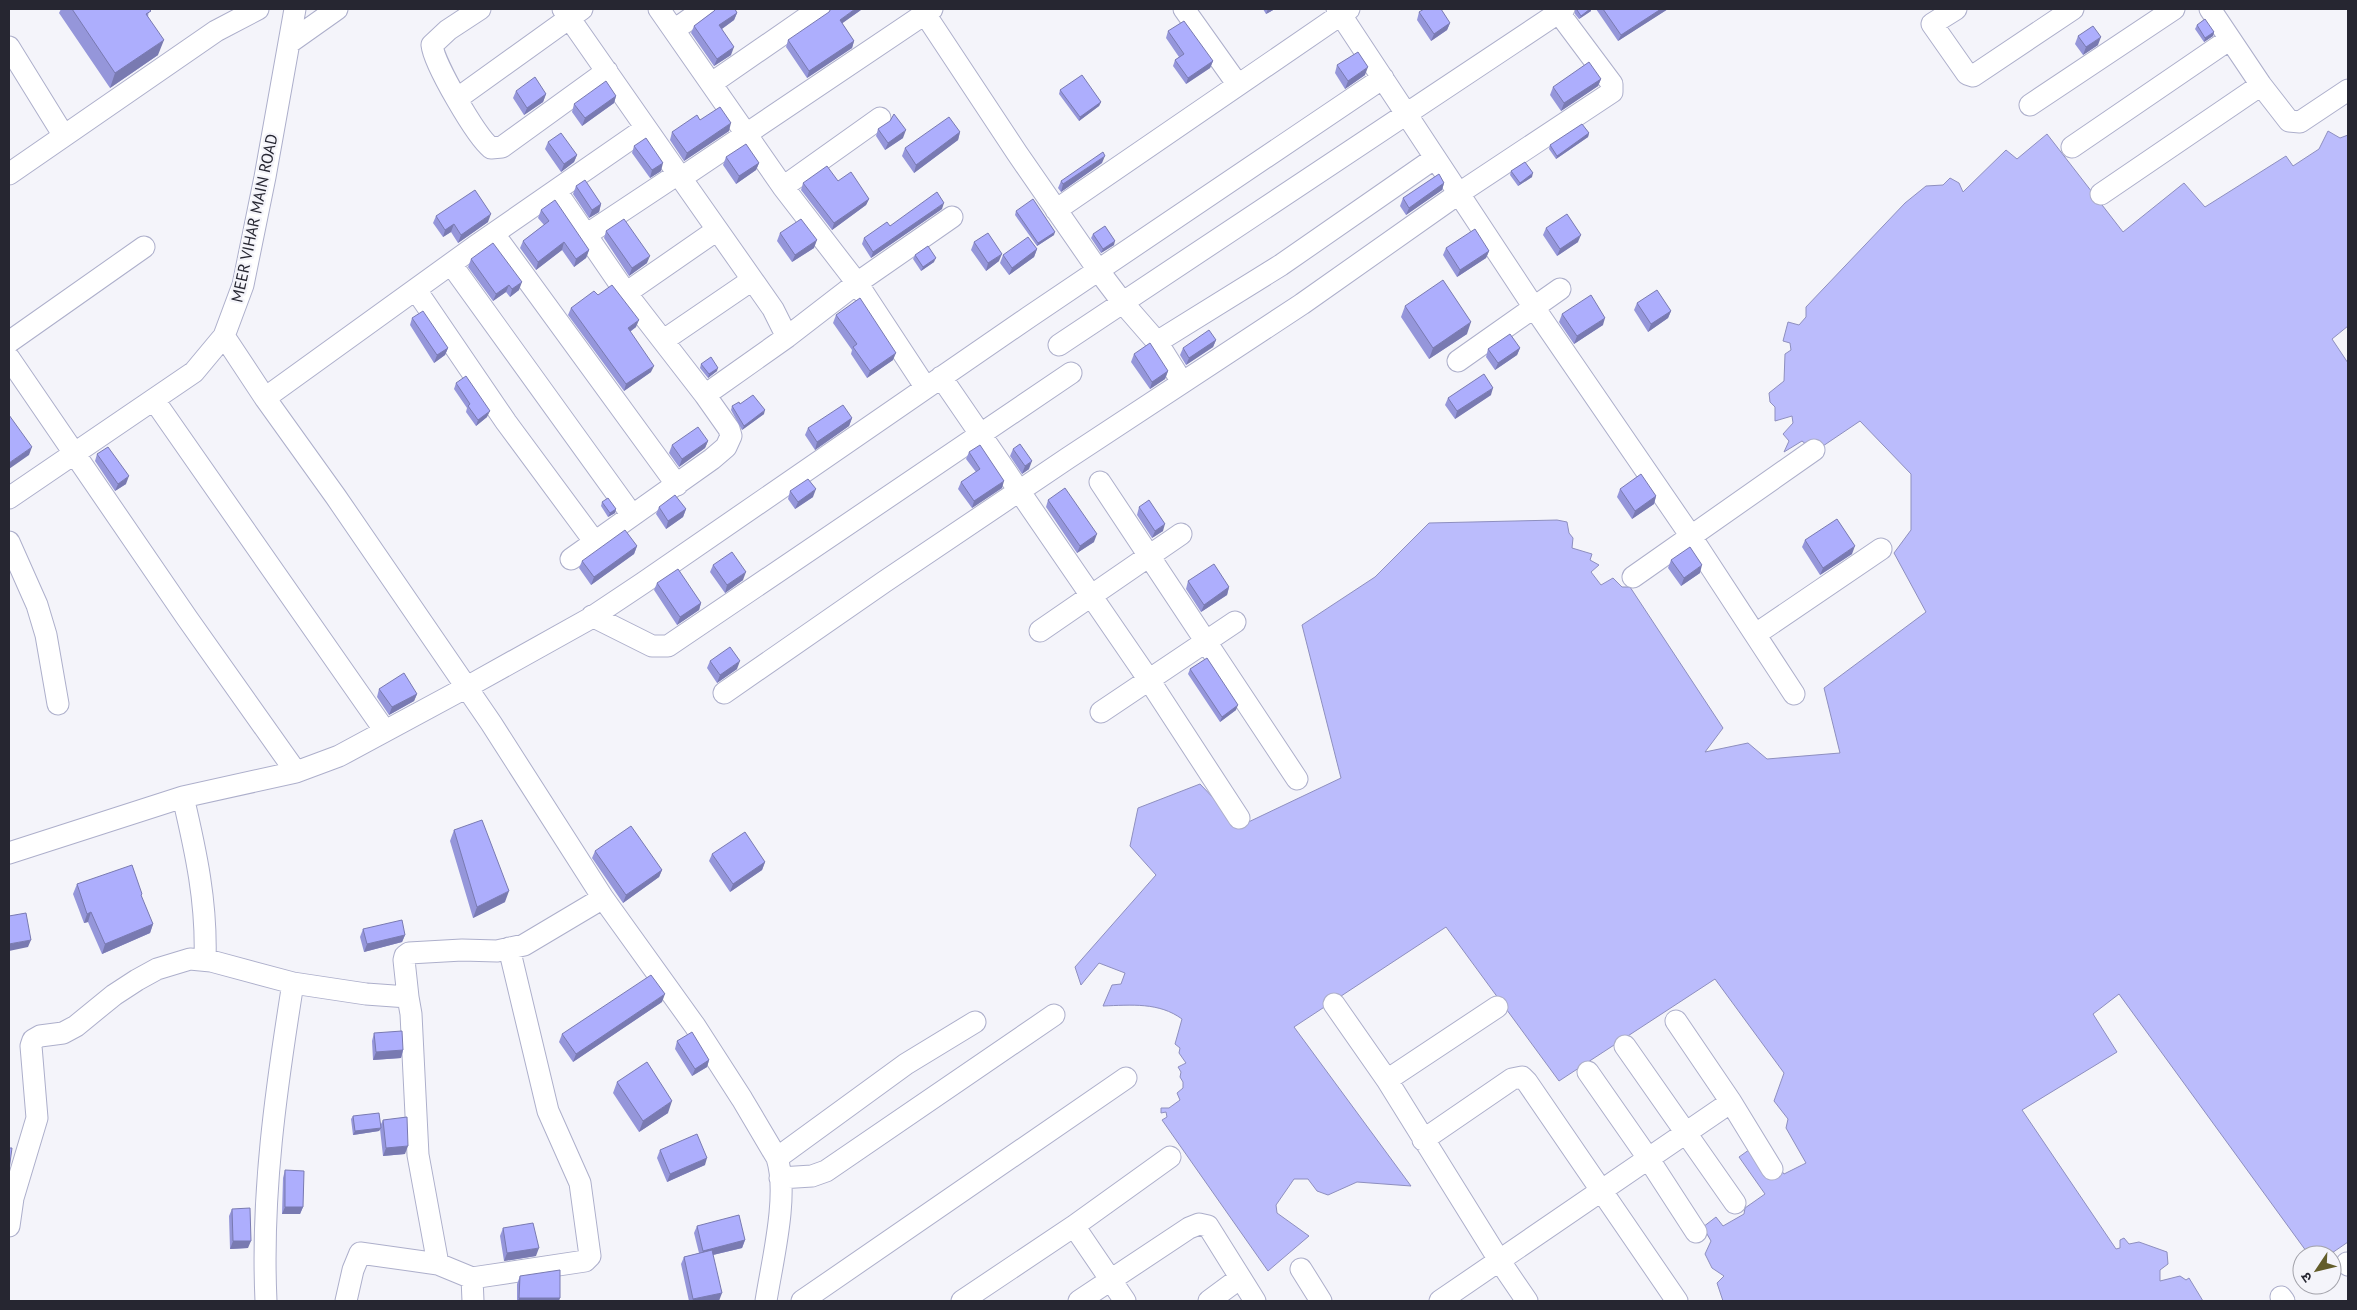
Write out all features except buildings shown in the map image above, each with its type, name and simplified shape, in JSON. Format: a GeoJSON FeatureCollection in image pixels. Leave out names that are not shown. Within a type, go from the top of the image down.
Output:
{"type":"FeatureCollection","features":[{"type":"Feature","properties":{"kind":"street"},"geometry":{"type":"LineString","coordinates":[[9,174],[216,31],[258,9]]}},
{"type":"Feature","properties":{"kind":"street","name":"MEER VIHAR MAIN ROAD"},"geometry":{"type":"LineString","coordinates":[[9,498],[194,372],[224,336],[243,285],[295,9]]}},
{"type":"Feature","properties":{"kind":"street"},"geometry":{"type":"LineString","coordinates":[[289,43],[337,9]]}},
{"type":"Feature","properties":{"kind":"street"},"geometry":{"type":"LineString","coordinates":[[480,9],[443,33],[432,45],[433,55],[483,141],[496,149],[607,71]]}},
{"type":"Feature","properties":{"kind":"street"},"geometry":{"type":"LineString","coordinates":[[659,9],[783,186],[933,382],[980,434],[1149,680],[1239,818]]}},
{"type":"Feature","properties":{"kind":"street"},"geometry":{"type":"LineString","coordinates":[[674,30],[704,9]]}},
{"type":"Feature","properties":{"kind":"street"},"geometry":{"type":"LineString","coordinates":[[712,83],[819,9]]}},
{"type":"Feature","properties":{"kind":"street"},"geometry":{"type":"LineString","coordinates":[[1184,9],[1238,86]]}},
{"type":"Feature","properties":{"kind":"street"},"geometry":{"type":"LineString","coordinates":[[1956,9],[1932,24],[1967,74],[1973,76],[2073,9]]}},
{"type":"Feature","properties":{"kind":"street"},"geometry":{"type":"LineString","coordinates":[[2030,105],[2174,9]]}},
{"type":"Feature","properties":{"kind":"street"},"geometry":{"type":"LineString","coordinates":[[2210,9],[2261,85],[2289,121],[2300,122],[2348,90]]}},
{"type":"Feature","properties":{"kind":"street"},"geometry":{"type":"LineString","coordinates":[[724,693],[1018,491],[1302,304],[1458,194],[1612,92],[1612,84],[1559,10],[1123,304],[1059,345]]}},
{"type":"Feature","properties":{"kind":"street"},"geometry":{"type":"LineString","coordinates":[[586,235],[747,134],[929,11],[1056,210],[1123,304],[1157,342],[1182,382]]}},
{"type":"Feature","properties":{"kind":"street"},"geometry":{"type":"LineString","coordinates":[[1056,210],[1238,86],[1342,11],[1458,194],[1691,536],[1794,694]]}},
{"type":"Feature","properties":{"kind":"street"},"geometry":{"type":"LineString","coordinates":[[458,98],[571,12],[607,71],[773,310],[787,337]]}},
{"type":"Feature","properties":{"kind":"street"},"geometry":{"type":"LineString","coordinates":[[2072,147],[2230,39]]}},
{"type":"Feature","properties":{"kind":"street"},"geometry":{"type":"LineString","coordinates":[[9,47],[64,136]]}},
{"type":"Feature","properties":{"kind":"street"},"geometry":{"type":"LineString","coordinates":[[9,853],[183,797],[296,772],[339,756],[467,688],[592,616],[933,382],[1383,78]]}},
{"type":"Feature","properties":{"kind":"street"},"geometry":{"type":"LineString","coordinates":[[2101,194],[2261,85]]}},
{"type":"Feature","properties":{"kind":"street"},"geometry":{"type":"LineString","coordinates":[[783,186],[880,118]]}},
{"type":"Feature","properties":{"kind":"street"},"geometry":{"type":"LineString","coordinates":[[265,398],[451,264],[646,128]]}},
{"type":"Feature","properties":{"kind":"street"},"geometry":{"type":"LineString","coordinates":[[1157,342],[1281,266],[1435,158]]}},
{"type":"Feature","properties":{"kind":"street"},"geometry":{"type":"LineString","coordinates":[[556,190],[626,293],[664,340],[729,429],[730,440],[726,447],[712,459],[571,559]]}},
{"type":"Feature","properties":{"kind":"street"},"geometry":{"type":"LineString","coordinates":[[704,395],[787,337],[857,283],[952,217]]}},
{"type":"Feature","properties":{"kind":"street"},"geometry":{"type":"LineString","coordinates":[[626,293],[717,230]]}},
{"type":"Feature","properties":{"kind":"street"},"geometry":{"type":"LineString","coordinates":[[494,234],[677,485]]}},
{"type":"Feature","properties":{"kind":"street"},"geometry":{"type":"LineString","coordinates":[[9,342],[144,247]]}},
{"type":"Feature","properties":{"kind":"street"},"geometry":{"type":"LineString","coordinates":[[451,264],[632,515]]}},
{"type":"Feature","properties":{"kind":"street"},"geometry":{"type":"LineString","coordinates":[[664,340],[752,280]]}},
{"type":"Feature","properties":{"kind":"street"},"geometry":{"type":"LineString","coordinates":[[1458,361],[1533,306],[1560,289]]}},
{"type":"Feature","properties":{"kind":"street"},"geometry":{"type":"LineString","coordinates":[[416,290],[506,422],[594,541]]}},
{"type":"Feature","properties":{"kind":"street"},"geometry":{"type":"LineString","coordinates":[[224,336],[467,688],[603,898],[695,1026],[742,1099],[778,1168],[780,1201],[766,1301]]}},
{"type":"Feature","properties":{"kind":"street"},"geometry":{"type":"LineString","coordinates":[[9,358],[296,772]]}},
{"type":"Feature","properties":{"kind":"street"},"geometry":{"type":"LineString","coordinates":[[592,616],[652,646],[668,646],[1071,373]]}},
{"type":"Feature","properties":{"kind":"street"},"geometry":{"type":"LineString","coordinates":[[154,400],[385,731]]}},
{"type":"Feature","properties":{"kind":"street"},"geometry":{"type":"LineString","coordinates":[[1634,577],[1814,450]]}},
{"type":"Feature","properties":{"kind":"street"},"geometry":{"type":"LineString","coordinates":[[1100,482],[1297,779]]}},
{"type":"Feature","properties":{"kind":"street"},"geometry":{"type":"LineString","coordinates":[[1040,630],[1181,534]]}},
{"type":"Feature","properties":{"kind":"street"},"geometry":{"type":"LineString","coordinates":[[9,542],[37,605],[46,635],[58,704]]}},
{"type":"Feature","properties":{"kind":"street"},"geometry":{"type":"LineString","coordinates":[[1756,634],[1881,549]]}},
{"type":"Feature","properties":{"kind":"street"},"geometry":{"type":"LineString","coordinates":[[1101,712],[1235,622]]}},
{"type":"Feature","properties":{"kind":"street"},"geometry":{"type":"LineString","coordinates":[[183,797],[201,877],[206,935],[205,960]]}},
{"type":"Feature","properties":{"kind":"street"},"geometry":{"type":"LineString","coordinates":[[438,1264],[418,1155],[411,1014],[405,956],[409,953],[462,950],[497,951],[524,944],[603,898]]}},
{"type":"Feature","properties":{"kind":"street"},"geometry":{"type":"LineString","coordinates":[[346,1301],[352,1270],[360,1253],[438,1264],[472,1278],[585,1261],[590,1256],[580,1183],[548,1111],[509,948]]}},
{"type":"Feature","properties":{"kind":"street"},"geometry":{"type":"LineString","coordinates":[[9,1226],[13,1198],[37,1118],[31,1046],[33,1040],[40,1036],[63,1033],[76,1026],[114,995],[157,969],[190,959],[205,960],[293,983],[366,994],[408,997]]}},
{"type":"Feature","properties":{"kind":"street"},"geometry":{"type":"LineString","coordinates":[[266,1301],[264,1256],[274,1103],[293,983]]}},
{"type":"Feature","properties":{"kind":"street"},"geometry":{"type":"LineString","coordinates":[[1334,1004],[1387,1080],[1499,1260],[1527,1301]]}},
{"type":"Feature","properties":{"kind":"street"},"geometry":{"type":"LineString","coordinates":[[1387,1080],[1497,1007]]}},
{"type":"Feature","properties":{"kind":"street"},"geometry":{"type":"LineString","coordinates":[[778,1168],[812,1176],[826,1171],[1054,1015]]}},
{"type":"Feature","properties":{"kind":"street"},"geometry":{"type":"LineString","coordinates":[[1676,1021],[1731,1102],[1772,1169]]}},
{"type":"Feature","properties":{"kind":"street"},"geometry":{"type":"LineString","coordinates":[[778,1168],[906,1064],[975,1022]]}},
{"type":"Feature","properties":{"kind":"street"},"geometry":{"type":"LineString","coordinates":[[1625,1046],[1687,1132],[1734,1203]]}},
{"type":"Feature","properties":{"kind":"street"},"geometry":{"type":"LineString","coordinates":[[1588,1072],[1648,1158],[1696,1232]]}},
{"type":"Feature","properties":{"kind":"street"},"geometry":{"type":"LineString","coordinates":[[1423,1140],[1506,1083],[1522,1077],[1677,1301]]}},
{"type":"Feature","properties":{"kind":"street"},"geometry":{"type":"LineString","coordinates":[[802,1301],[1126,1078]]}},
{"type":"Feature","properties":{"kind":"street"},"geometry":{"type":"LineString","coordinates":[[1440,1301],[1731,1102]]}},
{"type":"Feature","properties":{"kind":"street"},"geometry":{"type":"LineString","coordinates":[[963,1301],[1074,1226],[1170,1157]]}},
{"type":"Feature","properties":{"kind":"street"},"geometry":{"type":"LineString","coordinates":[[1079,1301],[1189,1228],[1199,1224],[1208,1226],[1255,1301]]}},
{"type":"Feature","properties":{"kind":"street"},"geometry":{"type":"LineString","coordinates":[[1074,1226],[1125,1301]]}},
{"type":"Feature","properties":{"kind":"street"},"geometry":{"type":"LineString","coordinates":[[1301,1269],[1321,1301]]}},
{"type":"Feature","properties":{"kind":"street"},"geometry":{"type":"LineString","coordinates":[[472,1278],[473,1301]]}},
{"type":"Feature","properties":{"kind":"street"},"geometry":{"type":"LineString","coordinates":[[1208,1301],[1240,1278]]}},
{"type":"Feature","properties":{"kind":"water"},"geometry":{"type":"Polygon","coordinates":[[[2328,131],[2340,138],[2348,135],[2348,326],[2332,339],[2348,363],[2348,1242],[2342,1246],[2302,1245],[2119,994],[2093,1014],[2117,1052],[2022,1110],[2116,1249],[2120,1248],[2120,1240],[2124,1238],[2129,1244],[2139,1242],[2167,1252],[2168,1264],[2160,1270],[2160,1281],[2180,1276],[2186,1280],[2189,1278],[2203,1301],[1723,1301],[1717,1283],[1724,1276],[1712,1268],[1705,1254],[1711,1241],[1703,1227],[1716,1217],[1723,1226],[1744,1214],[1745,1208],[1765,1194],[1739,1157],[1760,1142],[1784,1174],[1806,1163],[1786,1128],[1788,1119],[1774,1101],[1784,1073],[1715,979],[1559,1081],[1446,927],[1294,1027],[1411,1186],[1357,1182],[1328,1195],[1317,1191],[1308,1179],[1294,1179],[1276,1205],[1277,1213],[1309,1236],[1268,1271],[1162,1120],[1167,1117],[1166,1112],[1161,1113],[1161,1108],[1169,1108],[1180,1100],[1177,1093],[1183,1088],[1183,1082],[1180,1077],[1181,1072],[1178,1067],[1186,1063],[1179,1053],[1180,1048],[1175,1044],[1182,1019],[1154,1007],[1134,1005],[1103,1006],[1112,985],[1121,984],[1125,973],[1099,963],[1081,985],[1075,967],[1156,875],[1130,846],[1138,808],[1200,784],[1240,826],[1341,778],[1302,625],[1375,577],[1429,523],[1557,520],[1567,522],[1569,533],[1573,538],[1572,548],[1592,554],[1590,560],[1599,565],[1591,572],[1601,585],[1613,578],[1622,587],[1630,587],[1723,728],[1705,752],[1748,743],[1767,759],[1840,753],[1824,688],[1926,612],[1894,553],[1911,530],[1911,474],[1860,421],[1820,448],[1812,449],[1802,441],[1784,452],[1789,441],[1783,434],[1793,423],[1792,416],[1775,421],[1775,407],[1770,402],[1769,393],[1784,381],[1785,354],[1791,350],[1790,343],[1783,341],[1788,322],[1799,325],[1806,317],[1806,307],[1905,203],[1926,186],[1943,185],[1950,178],[1959,183],[1963,192],[2006,150],[2017,159],[2047,134],[2123,232],[2184,183],[2205,207],[2286,156],[2293,166],[2319,149],[2328,131]]]}}]}
